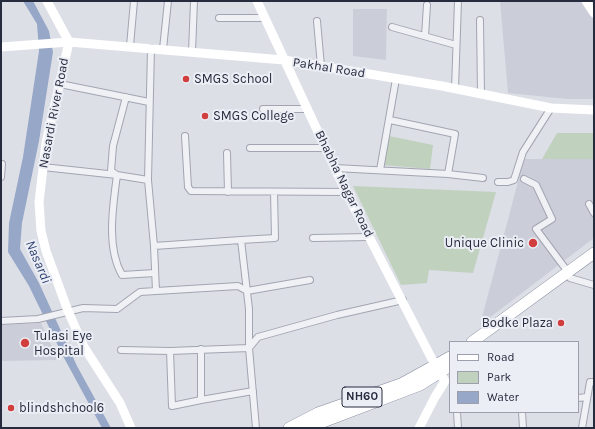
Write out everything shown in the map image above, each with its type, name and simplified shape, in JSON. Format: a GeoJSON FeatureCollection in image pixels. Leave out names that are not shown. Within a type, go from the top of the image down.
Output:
{"type":"FeatureCollection","features":[{"type":"Feature","properties":{"kind":"highway"},"geometry":{"type":"LineString","coordinates":[[484,341],[569,275],[594,253]]}},
{"type":"Feature","properties":{"kind":"highway"},"geometry":{"type":"LineString","coordinates":[[473,341],[569,275],[594,261]]}},
{"type":"Feature","properties":{"kind":"highway","name":"NH60"},"geometry":{"type":"LineString","coordinates":[[443,376],[449,360]]}},
{"type":"Feature","properties":{"kind":"highway","name":"NH60"},"geometry":{"type":"LineString","coordinates":[[307,428],[443,376],[449,367]]}},
{"type":"Feature","properties":{"kind":"highway","name":"NH60"},"geometry":{"type":"LineString","coordinates":[[288,428],[318,413],[401,384],[443,376]]}},
{"type":"Feature","properties":{"kind":"street"},"geometry":{"type":"LineString","coordinates":[[47,1],[66,42]]}},
{"type":"Feature","properties":{"kind":"street"},"geometry":{"type":"LineString","coordinates":[[130,46],[134,1]]}},
{"type":"Feature","properties":{"kind":"street"},"geometry":{"type":"LineString","coordinates":[[164,49],[168,1]]}},
{"type":"Feature","properties":{"kind":"street"},"geometry":{"type":"LineString","coordinates":[[192,52],[194,1]]}},
{"type":"Feature","properties":{"kind":"street","name":"Bhabha Nagar Road"},"geometry":{"type":"LineString","coordinates":[[257,1],[306,109],[346,192],[443,376]]}},
{"type":"Feature","properties":{"kind":"street"},"geometry":{"type":"LineString","coordinates":[[455,89],[458,1]]}},
{"type":"Feature","properties":{"kind":"street"},"geometry":{"type":"LineString","coordinates":[[586,1],[594,13]]}},
{"type":"Feature","properties":{"kind":"street"},"geometry":{"type":"LineString","coordinates":[[425,36],[427,5]]}},
{"type":"Feature","properties":{"kind":"street"},"geometry":{"type":"LineString","coordinates":[[219,18],[265,18]]}},
{"type":"Feature","properties":{"kind":"street"},"geometry":{"type":"LineString","coordinates":[[480,20],[481,94]]}},
{"type":"Feature","properties":{"kind":"street"},"geometry":{"type":"LineString","coordinates":[[317,21],[321,66]]}},
{"type":"Feature","properties":{"kind":"street"},"geometry":{"type":"LineString","coordinates":[[392,27],[456,46]]}},
{"type":"Feature","properties":{"kind":"street","name":"Pakhal Road"},"geometry":{"type":"LineString","coordinates":[[1,47],[66,42],[130,46],[284,60],[396,78],[551,108],[594,110]]}},
{"type":"Feature","properties":{"kind":"street","name":"Nasardi River Road"},"geometry":{"type":"LineString","coordinates":[[66,42],[60,84],[46,143],[40,202],[41,231],[65,312],[84,347],[120,403],[131,428]]}},
{"type":"Feature","properties":{"kind":"street"},"geometry":{"type":"LineString","coordinates":[[151,48],[148,180],[154,246],[156,291]]}},
{"type":"Feature","properties":{"kind":"street"},"geometry":{"type":"LineString","coordinates":[[380,170],[390,120],[396,78]]}},
{"type":"Feature","properties":{"kind":"street"},"geometry":{"type":"LineString","coordinates":[[60,84],[149,102]]}},
{"type":"Feature","properties":{"kind":"street"},"geometry":{"type":"LineString","coordinates":[[117,175],[110,171],[113,146],[126,97]]}},
{"type":"Feature","properties":{"kind":"street"},"geometry":{"type":"LineString","coordinates":[[498,182],[508,182],[514,180],[523,152],[551,108]]}},
{"type":"Feature","properties":{"kind":"street"},"geometry":{"type":"LineString","coordinates":[[263,109],[306,109]]}},
{"type":"Feature","properties":{"kind":"street"},"geometry":{"type":"LineString","coordinates":[[390,120],[455,134],[448,174]]}},
{"type":"Feature","properties":{"kind":"street"},"geometry":{"type":"LineString","coordinates":[[185,136],[188,187],[191,192],[346,192]]}},
{"type":"Feature","properties":{"kind":"street"},"geometry":{"type":"LineString","coordinates":[[250,148],[325,148]]}},
{"type":"Feature","properties":{"kind":"street"},"geometry":{"type":"LineString","coordinates":[[227,153],[228,192]]}},
{"type":"Feature","properties":{"kind":"street"},"geometry":{"type":"LineString","coordinates":[[1,177],[2,164]]}},
{"type":"Feature","properties":{"kind":"street"},"geometry":{"type":"LineString","coordinates":[[43,167],[148,180]]}},
{"type":"Feature","properties":{"kind":"street"},"geometry":{"type":"LineString","coordinates":[[335,168],[448,174],[483,178]]}},
{"type":"Feature","properties":{"kind":"street"},"geometry":{"type":"LineString","coordinates":[[117,175],[111,220],[116,265],[122,275],[155,273]]}},
{"type":"Feature","properties":{"kind":"street"},"geometry":{"type":"LineString","coordinates":[[524,179],[536,185],[552,219],[536,229],[569,275],[594,285]]}},
{"type":"Feature","properties":{"kind":"street"},"geometry":{"type":"LineString","coordinates":[[154,246],[275,238],[274,192]]}},
{"type":"Feature","properties":{"kind":"street"},"geometry":{"type":"LineString","coordinates":[[589,204],[594,213]]}},
{"type":"Feature","properties":{"kind":"street"},"geometry":{"type":"LineString","coordinates":[[314,238],[370,237]]}},
{"type":"Feature","properties":{"kind":"street"},"geometry":{"type":"LineString","coordinates":[[241,240],[249,309],[249,348],[256,428]]}},
{"type":"Feature","properties":{"kind":"street"},"geometry":{"type":"LineString","coordinates":[[1,321],[38,319],[65,312],[96,307],[117,308],[140,292],[238,286],[247,291],[310,280]]}},
{"type":"Feature","properties":{"kind":"street"},"geometry":{"type":"LineString","coordinates":[[121,350],[170,351],[249,348],[258,337],[337,315],[403,300]]}},
{"type":"Feature","properties":{"kind":"street"},"geometry":{"type":"LineString","coordinates":[[201,349],[202,400]]}},
{"type":"Feature","properties":{"kind":"street"},"geometry":{"type":"LineString","coordinates":[[170,351],[172,406],[253,391]]}},
{"type":"Feature","properties":{"kind":"street"},"geometry":{"type":"LineString","coordinates":[[419,428],[443,376]]}},
{"type":"Feature","properties":{"kind":"street"},"geometry":{"type":"LineString","coordinates":[[582,428],[590,382],[594,382]]}},
{"type":"Feature","properties":{"kind":"street"},"geometry":{"type":"LineString","coordinates":[[579,398],[587,397]]}},
{"type":"Feature","properties":{"kind":"street"},"geometry":{"type":"LineString","coordinates":[[458,413],[458,428]]}},
{"type":"Feature","properties":{"kind":"street"},"geometry":{"type":"LineString","coordinates":[[522,413],[523,428]]}},
{"type":"Feature","properties":{"kind":"shaded area"},"geometry":{"type":"Polygon","coordinates":[[[500,1],[581,1],[594,20],[594,99],[567,99],[508,93],[500,1]]]}},
{"type":"Feature","properties":{"kind":"shaded area"},"geometry":{"type":"Polygon","coordinates":[[[353,9],[387,9],[386,60],[353,56],[353,9]]]}},
{"type":"Feature","properties":{"kind":"shaded area"},"geometry":{"type":"Polygon","coordinates":[[[524,159],[594,159],[594,238],[480,325],[524,159]]]}},
{"type":"Feature","properties":{"kind":"shaded area","name":"Tulasi Eye Hospital"},"geometry":{"type":"Polygon","coordinates":[[[41,323],[58,360],[1,361],[1,325],[41,323]]]}},
{"type":"Feature","properties":{"kind":"green space"},"geometry":{"type":"Polygon","coordinates":[[[557,133],[594,133],[594,159],[542,159],[557,133]]]}},
{"type":"Feature","properties":{"kind":"green space"},"geometry":{"type":"Polygon","coordinates":[[[389,136],[433,145],[430,169],[383,165],[389,136]]]}},
{"type":"Feature","properties":{"kind":"green space"},"geometry":{"type":"Polygon","coordinates":[[[353,186],[496,192],[473,273],[429,270],[427,283],[401,285],[353,186]]]}},
{"type":"Feature","properties":{"kind":"water"},"geometry":{"type":"Polygon","coordinates":[[[23,1],[33,1],[49,31],[53,52],[39,141],[22,223],[20,249],[39,283],[77,366],[111,428],[102,428],[63,356],[29,286],[8,252],[9,223],[23,157],[39,51],[37,24],[23,1]]]}},
{"type":"Feature","properties":{"kind":"place","name":"SMGS School"},"geometry":{"type":"Point","coordinates":[186,79]}},
{"type":"Feature","properties":{"kind":"place","name":"SMGS College"},"geometry":{"type":"Point","coordinates":[205,116]}},
{"type":"Feature","properties":{"kind":"place","name":"Unique Clinic"},"geometry":{"type":"Point","coordinates":[533,243]}},
{"type":"Feature","properties":{"kind":"place","name":"Bodke Plaza"},"geometry":{"type":"Point","coordinates":[561,323]}},
{"type":"Feature","properties":{"kind":"place","name":"Tulasi Eye Hospital"},"geometry":{"type":"Point","coordinates":[25,343]}},
{"type":"Feature","properties":{"kind":"place","name":"blindshchool6"},"geometry":{"type":"Point","coordinates":[11,408]}},
{"type":"Feature","properties":{"kind":"water label","name":"Nasardi"},"geometry":{"type":"Point","coordinates":[38,262]}}]}
